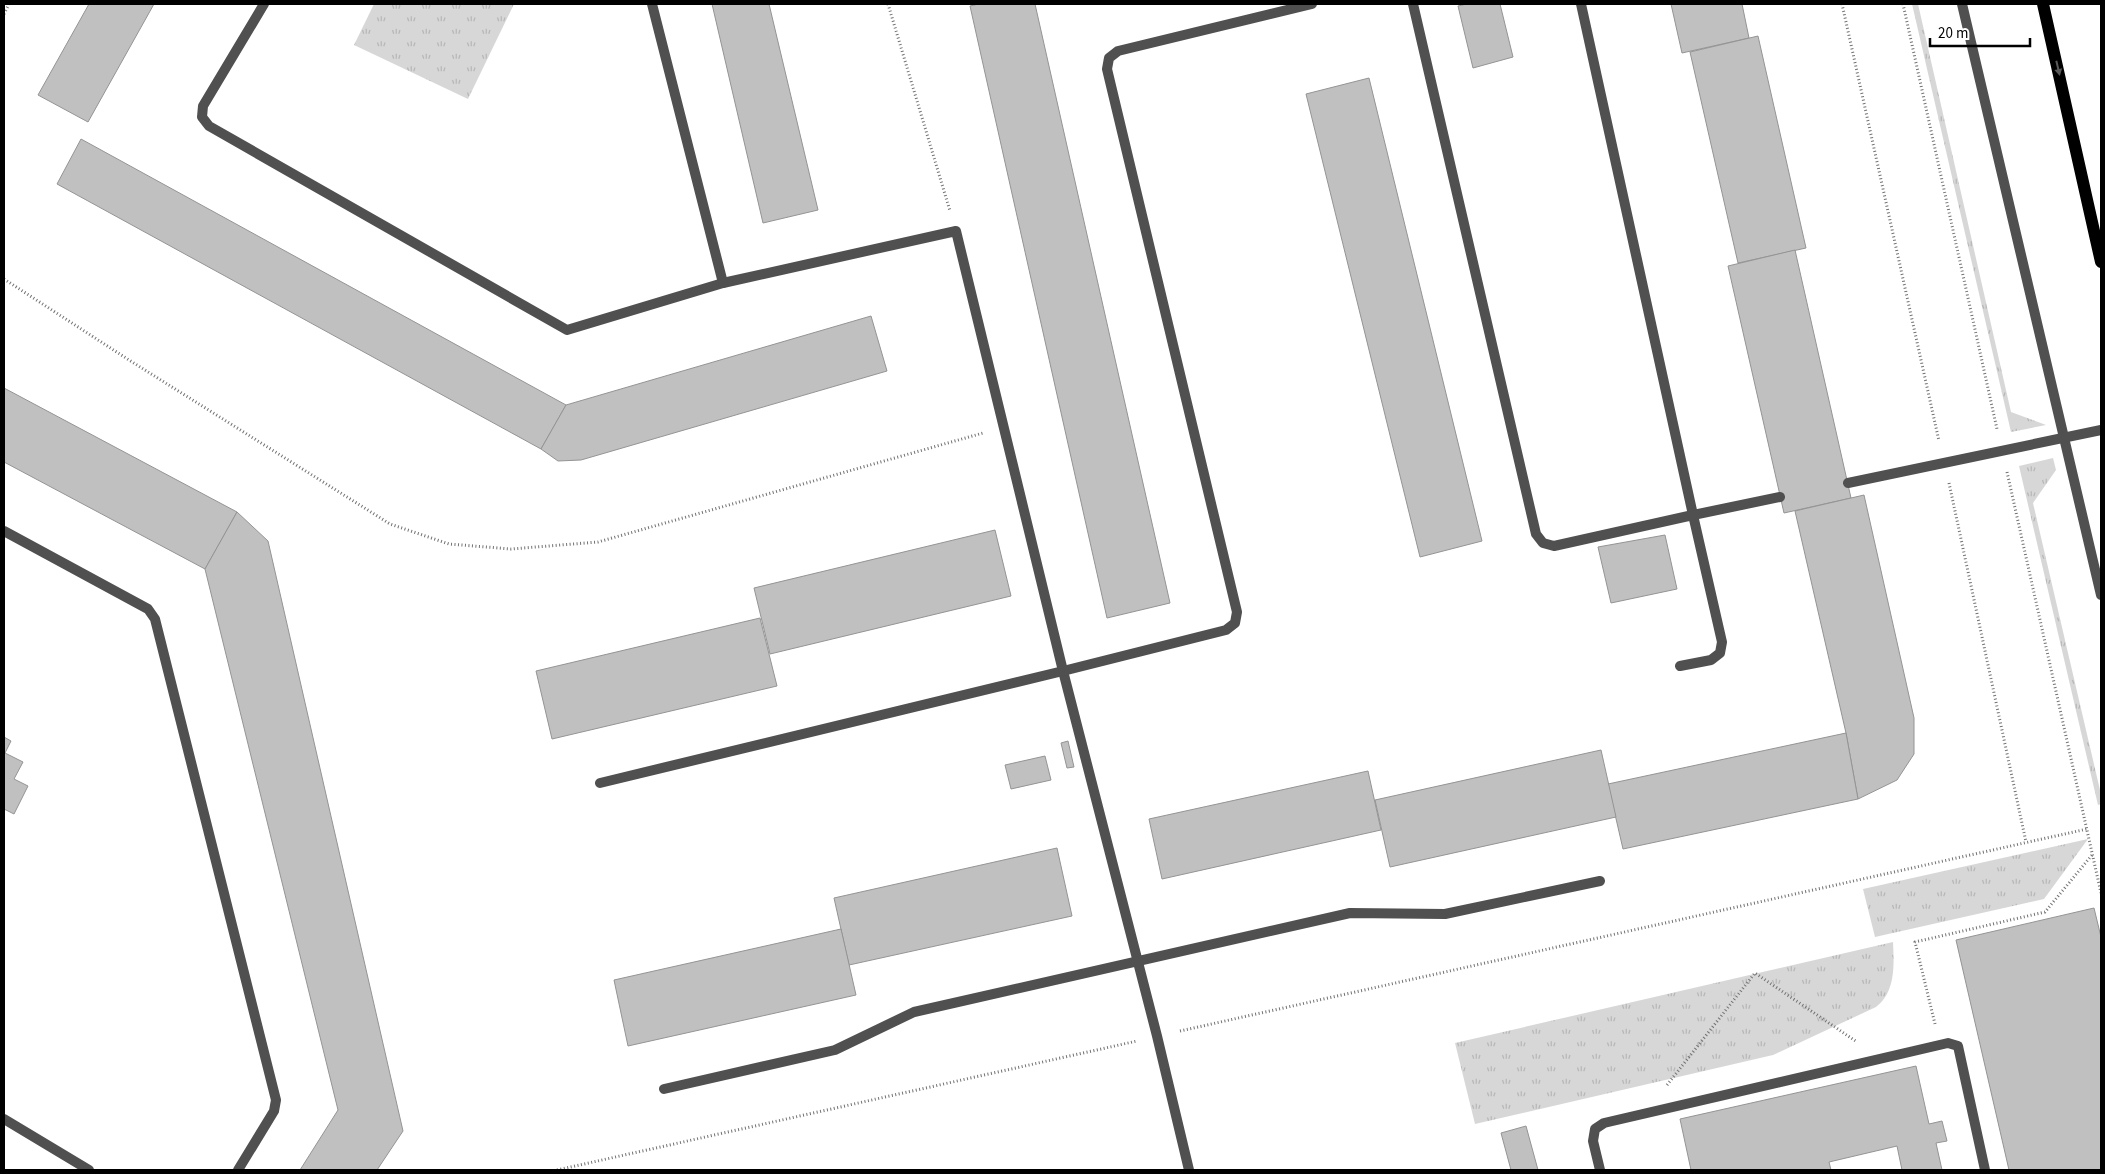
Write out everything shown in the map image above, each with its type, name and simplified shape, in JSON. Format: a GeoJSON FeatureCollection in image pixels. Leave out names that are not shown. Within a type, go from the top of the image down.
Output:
{"type":"FeatureCollection","features":[{"type":"Feature","properties":{"kind":"main road"},"geometry":{"type":"LineString","coordinates":[[2043,4],[2101,262]]}},
{"type":"Feature","properties":{"kind":"lane"},"geometry":{"type":"LineString","coordinates":[[264,4],[203,106],[202,117],[209,126],[566,330],[723,283],[956,231],[1063,672],[1157,1036],[1189,1170]]}},
{"type":"Feature","properties":{"kind":"lane"},"geometry":{"type":"LineString","coordinates":[[652,4],[723,283]]}},
{"type":"Feature","properties":{"kind":"lane"},"geometry":{"type":"LineString","coordinates":[[600,783],[1063,672],[1226,630],[1235,623],[1237,612],[1107,69],[1109,58],[1118,51],[1312,4]]}},
{"type":"Feature","properties":{"kind":"lane"},"geometry":{"type":"LineString","coordinates":[[1414,4],[1536,534],[1543,543],[1554,546],[1780,497]]}},
{"type":"Feature","properties":{"kind":"lane"},"geometry":{"type":"LineString","coordinates":[[1581,4],[1722,642],[1720,653],[1711,660],[1680,666]]}},
{"type":"Feature","properties":{"kind":"lane"},"geometry":{"type":"LineString","coordinates":[[1962,4],[2101,595]]}},
{"type":"Feature","properties":{"kind":"lane"},"geometry":{"type":"LineString","coordinates":[[1848,483],[2101,430]]}},
{"type":"Feature","properties":{"kind":"lane"},"geometry":{"type":"LineString","coordinates":[[4,531],[148,609],[155,619],[276,1100],[274,1111],[238,1170]]}},
{"type":"Feature","properties":{"kind":"lane"},"geometry":{"type":"LineString","coordinates":[[664,1089],[835,1050],[914,1012],[1138,963],[1350,913],[1445,914],[1600,881]]}},
{"type":"Feature","properties":{"kind":"lane"},"geometry":{"type":"LineString","coordinates":[[1600,1170],[1593,1141],[1595,1129],[1604,1123],[1948,1043],[1958,1046],[1985,1170]]}},
{"type":"Feature","properties":{"kind":"lane"},"geometry":{"type":"LineString","coordinates":[[4,1119],[89,1170]]}},
{"type":"Feature","properties":{"kind":"path"},"geometry":{"type":"LineString","coordinates":[[4,14],[10,4]]}},
{"type":"Feature","properties":{"kind":"path"},"geometry":{"type":"LineString","coordinates":[[888,4],[956,231]]}},
{"type":"Feature","properties":{"kind":"path"},"geometry":{"type":"LineString","coordinates":[[1842,4],[2026,842]]}},
{"type":"Feature","properties":{"kind":"path"},"geometry":{"type":"LineString","coordinates":[[4,279],[390,524],[449,544],[511,549],[598,542],[1004,427]]}},
{"type":"Feature","properties":{"kind":"path"},"geometry":{"type":"LineString","coordinates":[[557,1170],[2086,829]]}},
{"type":"Feature","properties":{"kind":"path"},"geometry":{"type":"LineString","coordinates":[[1935,1025],[1916,942],[2045,912],[2093,855]]}},
{"type":"Feature","properties":{"kind":"path"},"geometry":{"type":"LineString","coordinates":[[1645,1114],[1755,973],[1883,1059]]}},
{"type":"Feature","properties":{"kind":"green space"},"geometry":{"type":"Polygon","coordinates":[[[374,4],[514,4],[468,99],[354,45],[374,4]]]}},
{"type":"Feature","properties":{"kind":"green space"},"geometry":{"type":"Polygon","coordinates":[[[1912,4],[1918,4],[2011,412],[2046,425],[2011,432],[1912,4]]]}},
{"type":"Feature","properties":{"kind":"green space"},"geometry":{"type":"Polygon","coordinates":[[[2053,458],[2056,470],[2033,503],[2101,790],[2101,804],[2098,805],[2019,466],[2053,458]]]}},
{"type":"Feature","properties":{"kind":"green space"},"geometry":{"type":"Polygon","coordinates":[[[2088,839],[2044,899],[1875,937],[1863,889],[2088,839]]]}},
{"type":"Feature","properties":{"kind":"green space"},"geometry":{"type":"Polygon","coordinates":[[[1893,942],[1892,977],[1883,1001],[1876,1007],[1773,1055],[1475,1124],[1455,1043],[1893,942]]]}},
{"type":"Feature","properties":{"kind":"building"},"geometry":{"type":"Polygon","coordinates":[[[89,4],[154,4],[88,122],[38,95],[89,4]]]}},
{"type":"Feature","properties":{"kind":"building"},"geometry":{"type":"Polygon","coordinates":[[[712,4],[769,4],[818,210],[763,223],[712,4]]]}},
{"type":"Feature","properties":{"kind":"building"},"geometry":{"type":"Polygon","coordinates":[[[979,4],[1035,4],[1170,603],[1107,618],[970,6],[979,4]]]}},
{"type":"Feature","properties":{"kind":"building"},"geometry":{"type":"Polygon","coordinates":[[[1467,4],[1500,4],[1513,57],[1473,68],[1458,6],[1467,4]]]}},
{"type":"Feature","properties":{"kind":"building"},"geometry":{"type":"Polygon","coordinates":[[[1671,4],[1742,4],[1749,38],[1682,53],[1671,4]]]}},
{"type":"Feature","properties":{"kind":"building"},"geometry":{"type":"Polygon","coordinates":[[[1758,36],[1806,248],[1738,263],[1690,52],[1758,36]]]}},
{"type":"Feature","properties":{"kind":"building"},"geometry":{"type":"Polygon","coordinates":[[[1369,78],[1482,541],[1420,557],[1306,94],[1369,78]]]}},
{"type":"Feature","properties":{"kind":"building"},"geometry":{"type":"Polygon","coordinates":[[[81,139],[566,405],[541,449],[57,184],[81,139]]]}},
{"type":"Feature","properties":{"kind":"building"},"geometry":{"type":"Polygon","coordinates":[[[1795,250],[1851,498],[1784,513],[1728,266],[1795,250]]]}},
{"type":"Feature","properties":{"kind":"building"},"geometry":{"type":"Polygon","coordinates":[[[871,316],[887,371],[581,460],[558,461],[541,449],[566,405],[871,316]]]}},
{"type":"Feature","properties":{"kind":"building"},"geometry":{"type":"Polygon","coordinates":[[[4,388],[237,512],[205,569],[4,462],[4,388]]]}},
{"type":"Feature","properties":{"kind":"building"},"geometry":{"type":"Polygon","coordinates":[[[1864,495],[1914,718],[1914,754],[1897,780],[1858,799],[1846,733],[1795,511],[1864,495]]]}},
{"type":"Feature","properties":{"kind":"building"},"geometry":{"type":"Polygon","coordinates":[[[237,512],[268,541],[403,1131],[377,1170],[300,1170],[338,1110],[205,569],[237,512]]]}},
{"type":"Feature","properties":{"kind":"building"},"geometry":{"type":"Polygon","coordinates":[[[995,530],[1011,596],[770,654],[754,588],[995,530]]]}},
{"type":"Feature","properties":{"kind":"building"},"geometry":{"type":"Polygon","coordinates":[[[1665,535],[1677,589],[1611,603],[1598,547],[1665,535]]]}},
{"type":"Feature","properties":{"kind":"building"},"geometry":{"type":"Polygon","coordinates":[[[760,618],[777,686],[552,739],[536,671],[760,618]]]}},
{"type":"Feature","properties":{"kind":"building"},"geometry":{"type":"Polygon","coordinates":[[[1846,733],[1858,799],[1623,849],[1608,784],[1846,733]]]}},
{"type":"Feature","properties":{"kind":"building"},"geometry":{"type":"Polygon","coordinates":[[[4,737],[11,741],[5,753],[23,762],[14,779],[28,786],[14,814],[4,809],[4,737]]]}},
{"type":"Feature","properties":{"kind":"building"},"geometry":{"type":"Polygon","coordinates":[[[1068,741],[1074,767],[1067,768],[1061,743],[1068,741]]]}},
{"type":"Feature","properties":{"kind":"building"},"geometry":{"type":"Polygon","coordinates":[[[1601,750],[1616,817],[1390,867],[1375,800],[1601,750]]]}},
{"type":"Feature","properties":{"kind":"building"},"geometry":{"type":"Polygon","coordinates":[[[1045,756],[1051,780],[1011,789],[1005,765],[1045,756]]]}},
{"type":"Feature","properties":{"kind":"building"},"geometry":{"type":"Polygon","coordinates":[[[1368,771],[1381,830],[1162,879],[1149,819],[1368,771]]]}},
{"type":"Feature","properties":{"kind":"building"},"geometry":{"type":"Polygon","coordinates":[[[1057,848],[1072,916],[849,965],[834,898],[1057,848]]]}},
{"type":"Feature","properties":{"kind":"building"},"geometry":{"type":"Polygon","coordinates":[[[2094,908],[2101,937],[2101,1170],[2009,1170],[1956,940],[2094,908]]]}},
{"type":"Feature","properties":{"kind":"building"},"geometry":{"type":"Polygon","coordinates":[[[841,929],[856,995],[628,1046],[614,980],[841,929]]]}},
{"type":"Feature","properties":{"kind":"building"},"geometry":{"type":"Polygon","coordinates":[[[1916,1066],[1929,1124],[1942,1121],[1947,1141],[1936,1143],[1942,1170],[1902,1170],[1897,1146],[1829,1162],[1831,1170],[1691,1170],[1680,1119],[1916,1066]]]}},
{"type":"Feature","properties":{"kind":"building"},"geometry":{"type":"Polygon","coordinates":[[[1526,1126],[1538,1170],[1511,1170],[1501,1133],[1526,1126]]]}}]}
